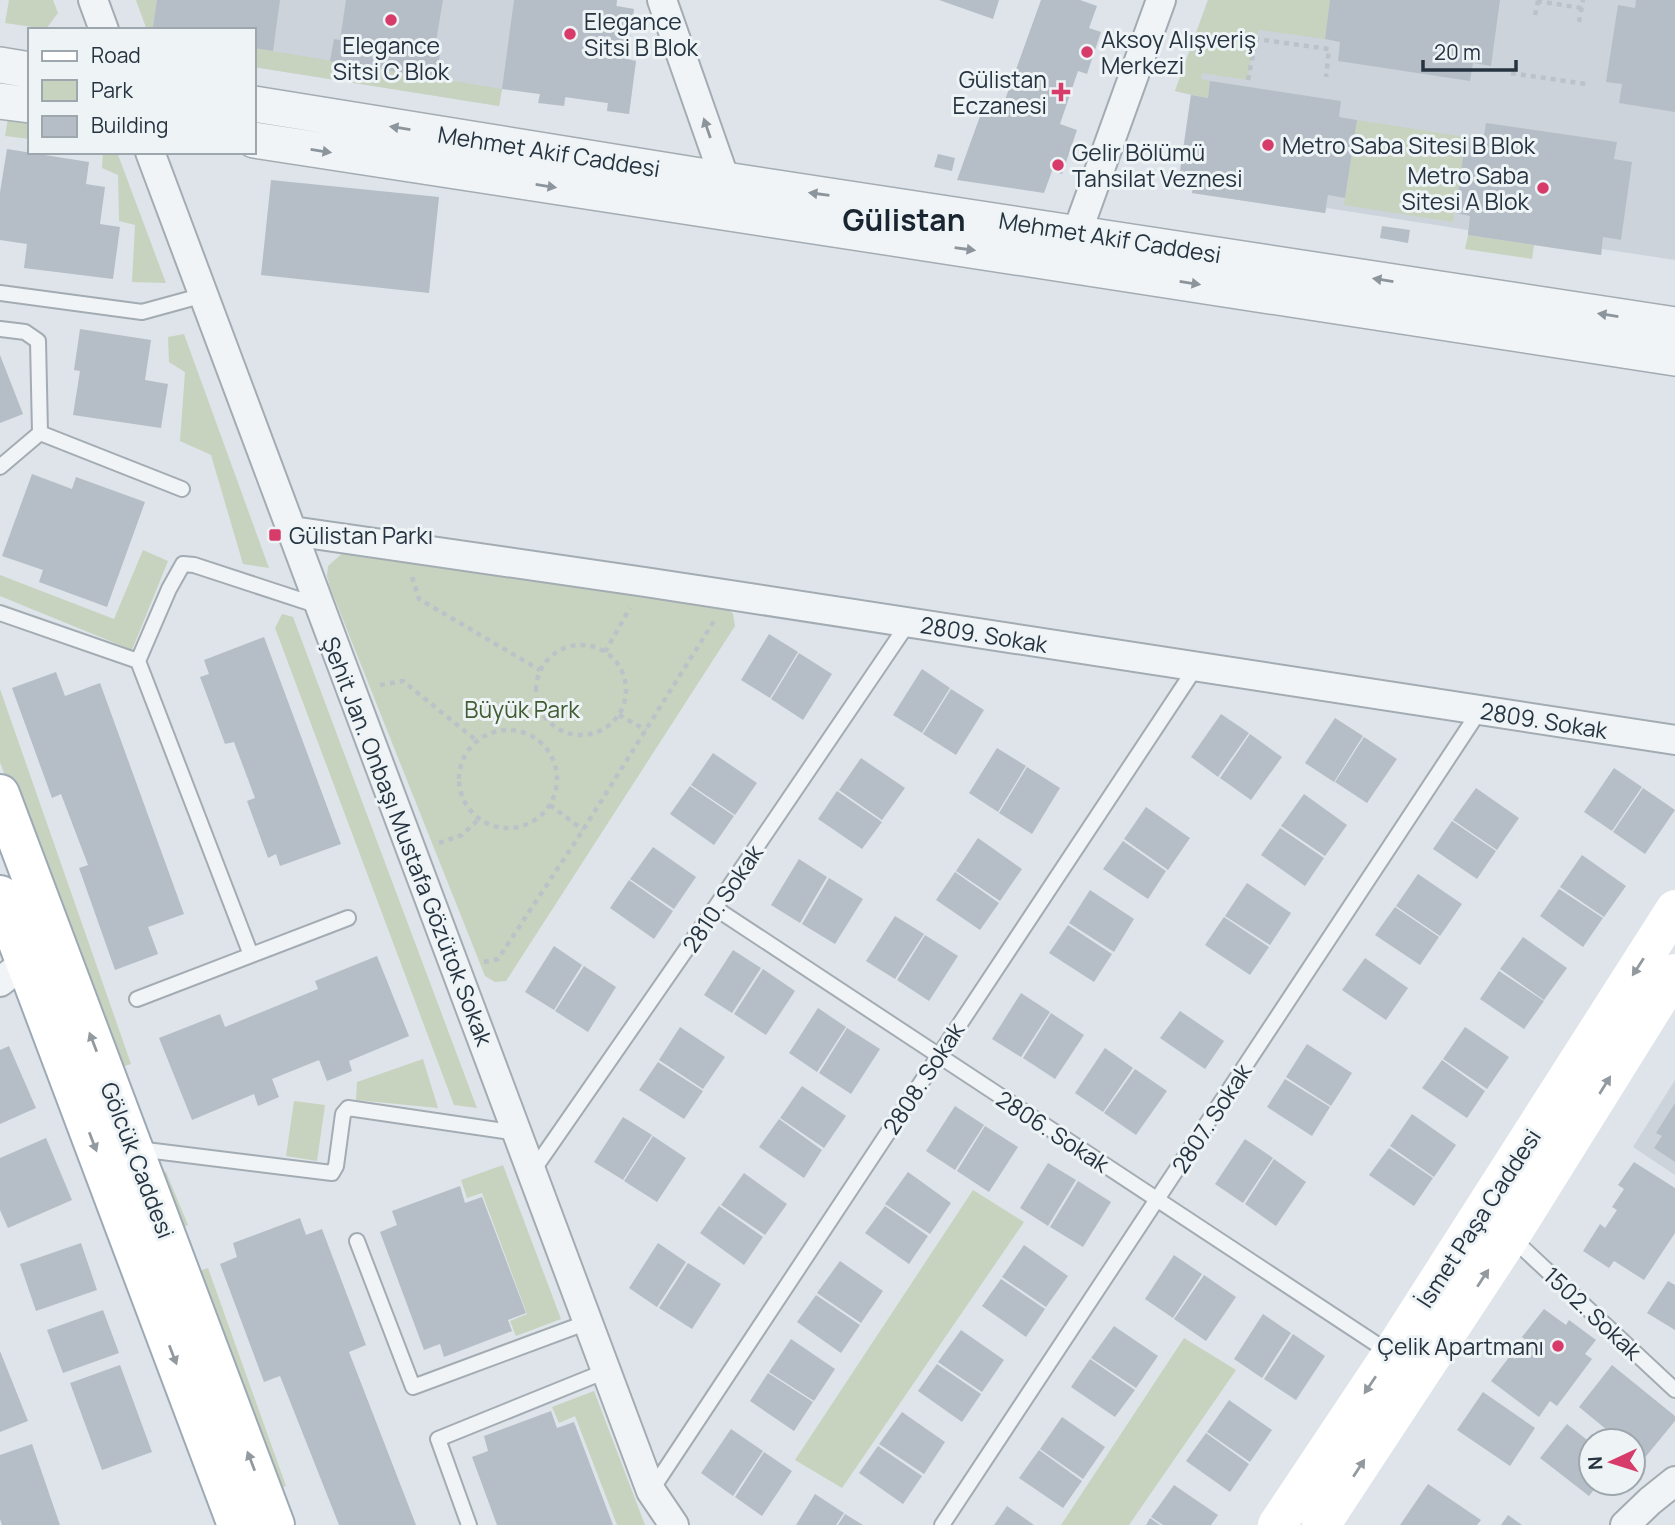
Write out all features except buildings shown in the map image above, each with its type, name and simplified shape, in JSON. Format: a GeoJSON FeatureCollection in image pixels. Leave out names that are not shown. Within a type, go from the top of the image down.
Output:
{"type":"FeatureCollection","features":[{"type":"Feature","properties":{"kind":"main road","name":"Gölcük Caddesi"},"geometry":{"type":"LineString","coordinates":[[0,794],[275,1525]]}},
{"type":"Feature","properties":{"kind":"main road","name":"Gölcük Caddesi"},"geometry":{"type":"LineString","coordinates":[[0,895],[13,972],[237,1525]]}},
{"type":"Feature","properties":{"kind":"main road","name":"İsmet Paşa Caddesi"},"geometry":{"type":"LineString","coordinates":[[1277,1525],[1391,1354],[1675,909]]}},
{"type":"Feature","properties":{"kind":"main road","name":"İsmet Paşa Caddesi"},"geometry":{"type":"LineString","coordinates":[[1321,1525],[1511,1236],[1675,973]]}},
{"type":"Feature","properties":{"kind":"street"},"geometry":{"type":"LineString","coordinates":[[93,0],[103,28]]}},
{"type":"Feature","properties":{"kind":"street"},"geometry":{"type":"LineString","coordinates":[[662,0],[737,216]]}},
{"type":"Feature","properties":{"kind":"street"},"geometry":{"type":"LineString","coordinates":[[1071,248],[1161,0]]}},
{"type":"Feature","properties":{"kind":"street"},"geometry":{"type":"LineString","coordinates":[[0,65],[28,70]]}},
{"type":"Feature","properties":{"kind":"street"},"geometry":{"type":"LineString","coordinates":[[0,101],[28,105]]}},
{"type":"Feature","properties":{"kind":"street","name":"Mehmet Akif Caddesi"},"geometry":{"type":"LineString","coordinates":[[256,104],[725,180],[1071,248],[1675,358]]}},
{"type":"Feature","properties":{"kind":"street","name":"Mehmet Akif Caddesi"},"geometry":{"type":"LineString","coordinates":[[256,140],[737,216],[1071,248],[1675,325]]}},
{"type":"Feature","properties":{"kind":"street","name":"Şehit Jan. Onbaşı Mustafa Gözütok Sokak"},"geometry":{"type":"LineString","coordinates":[[151,154],[651,1491],[674,1525]]}},
{"type":"Feature","properties":{"kind":"street","name":"2809. Sokak"},"geometry":{"type":"LineString","coordinates":[[292,531],[645,582],[1675,740]]}},
{"type":"Feature","properties":{"kind":"street"},"geometry":{"type":"LineString","coordinates":[[1625,1525],[1675,1481]]}},
{"type":"Feature","properties":{"kind":"lane"},"geometry":{"type":"LineString","coordinates":[[0,293],[142,312],[204,295]]}},
{"type":"Feature","properties":{"kind":"lane"},"geometry":{"type":"LineString","coordinates":[[0,329],[26,332],[38,341],[40,433]]}},
{"type":"Feature","properties":{"kind":"lane"},"geometry":{"type":"LineString","coordinates":[[0,467],[40,433]]}},
{"type":"Feature","properties":{"kind":"lane"},"geometry":{"type":"LineString","coordinates":[[40,433],[182,489]]}},
{"type":"Feature","properties":{"kind":"lane"},"geometry":{"type":"LineString","coordinates":[[251,955],[138,661],[169,589],[183,564],[194,565],[320,607]]}},
{"type":"Feature","properties":{"kind":"lane"},"geometry":{"type":"LineString","coordinates":[[0,613],[138,661]]}},
{"type":"Feature","properties":{"kind":"lane","name":"2810. Sokak"},"geometry":{"type":"LineString","coordinates":[[532,1172],[909,622]]}},
{"type":"Feature","properties":{"kind":"lane","name":"2808. Sokak"},"geometry":{"type":"LineString","coordinates":[[651,1491],[1196,667]]}},
{"type":"Feature","properties":{"kind":"lane","name":"2807. Sokak"},"geometry":{"type":"LineString","coordinates":[[942,1525],[1480,710]]}},
{"type":"Feature","properties":{"kind":"lane","name":"2806. Sokak"},"geometry":{"type":"LineString","coordinates":[[715,908],[1391,1354]]}},
{"type":"Feature","properties":{"kind":"lane"},"geometry":{"type":"LineString","coordinates":[[137,999],[348,918]]}},
{"type":"Feature","properties":{"kind":"lane"},"geometry":{"type":"LineString","coordinates":[[134,1149],[332,1173],[336,1166],[343,1114],[348,1108],[518,1133]]}},
{"type":"Feature","properties":{"kind":"lane","name":"1502. Sokak"},"geometry":{"type":"LineString","coordinates":[[1511,1236],[1675,1390]]}},
{"type":"Feature","properties":{"kind":"lane"},"geometry":{"type":"LineString","coordinates":[[357,1241],[413,1387],[589,1322]]}},
{"type":"Feature","properties":{"kind":"lane"},"geometry":{"type":"LineString","coordinates":[[468,1525],[438,1439],[606,1371]]}},
{"type":"Feature","properties":{"kind":"path"},"geometry":{"type":"LineString","coordinates":[[1579,22],[1583,0]]}},
{"type":"Feature","properties":{"kind":"path"},"geometry":{"type":"LineString","coordinates":[[1535,15],[1538,1],[1582,8]]}},
{"type":"Feature","properties":{"kind":"path"},"geometry":{"type":"LineString","coordinates":[[1248,80],[1256,38],[1329,50],[1326,77]]}},
{"type":"Feature","properties":{"kind":"path"},"geometry":{"type":"LineString","coordinates":[[1511,73],[1586,84]]}},
{"type":"Feature","properties":{"kind":"path"},"geometry":{"type":"LineString","coordinates":[[401,546],[419,599],[540,670]]}},
{"type":"Feature","properties":{"kind":"path"},"geometry":{"type":"LineString","coordinates":[[605,652],[645,582]]}},
{"type":"Feature","properties":{"kind":"path"},"geometry":{"type":"LineString","coordinates":[[456,970],[498,959],[583,830],[730,595]]}},
{"type":"Feature","properties":{"kind":"path"},"geometry":{"type":"LineString","coordinates":[[578,644],[605,652],[616,661],[623,674],[625,702],[619,715],[610,726],[590,735],[567,734],[553,727],[542,715],[536,685],[540,670],[549,657],[563,648],[578,644]]}},
{"type":"Feature","properties":{"kind":"path"},"geometry":{"type":"LineString","coordinates":[[352,690],[403,681],[477,741]]}},
{"type":"Feature","properties":{"kind":"path"},"geometry":{"type":"LineString","coordinates":[[619,715],[646,730]]}},
{"type":"Feature","properties":{"kind":"path"},"geometry":{"type":"LineString","coordinates":[[499,730],[515,730],[530,735],[543,744],[553,758],[557,773],[556,790],[550,804],[532,821],[509,828],[494,826],[479,819],[467,807],[459,776],[462,760],[477,741],[499,730]]}},
{"type":"Feature","properties":{"kind":"path"},"geometry":{"type":"LineString","coordinates":[[550,804],[583,830]]}},
{"type":"Feature","properties":{"kind":"path"},"geometry":{"type":"LineString","coordinates":[[412,853],[463,835],[479,819]]}},
{"type":"Feature","properties":{"kind":"shaded area"},"geometry":{"type":"Polygon","coordinates":[[[136,0],[617,0],[617,6],[634,9],[627,59],[636,61],[629,114],[607,111],[608,103],[566,97],[564,106],[540,94],[502,89],[499,106],[256,67],[256,28],[146,28],[136,0]]]}},
{"type":"Feature","properties":{"kind":"shaded area"},"geometry":{"type":"Polygon","coordinates":[[[1208,0],[1675,0],[1675,260],[1602,249],[1601,255],[1468,235],[1468,230],[1327,208],[1325,213],[1192,193],[1195,174],[1180,171],[1191,95],[1175,91],[1208,0]]]}},
{"type":"Feature","properties":{"kind":"shaded area"},"geometry":{"type":"Polygon","coordinates":[[[1675,1080],[1675,1175],[1633,1147],[1675,1080]]]}},
{"type":"Feature","properties":{"kind":"green space"},"geometry":{"type":"Polygon","coordinates":[[[9,0],[53,0],[58,13],[47,28],[5,23],[9,0]]]}},
{"type":"Feature","properties":{"kind":"green space"},"geometry":{"type":"Polygon","coordinates":[[[136,0],[157,0],[153,27],[158,28],[146,28],[136,0]]]}},
{"type":"Feature","properties":{"kind":"green space"},"geometry":{"type":"Polygon","coordinates":[[[1208,0],[1330,0],[1325,39],[1259,30],[1253,44],[1248,80],[1202,73],[1201,79],[1210,81],[1208,98],[1175,91],[1208,0]]]}},
{"type":"Feature","properties":{"kind":"green space"},"geometry":{"type":"Polygon","coordinates":[[[256,48],[502,89],[499,106],[256,67],[256,48]]]}},
{"type":"Feature","properties":{"kind":"green space"},"geometry":{"type":"Polygon","coordinates":[[[8,118],[28,122],[28,139],[5,136],[8,118]]]}},
{"type":"Feature","properties":{"kind":"green space"},"geometry":{"type":"Polygon","coordinates":[[[1357,120],[1466,137],[1453,222],[1344,205],[1357,120]]]}},
{"type":"Feature","properties":{"kind":"green space"},"geometry":{"type":"Polygon","coordinates":[[[103,154],[118,154],[166,283],[132,282],[135,225],[119,221],[118,175],[102,168],[103,154]]]}},
{"type":"Feature","properties":{"kind":"green space"},"geometry":{"type":"Polygon","coordinates":[[[1468,235],[1534,245],[1532,259],[1465,249],[1468,235]]]}},
{"type":"Feature","properties":{"kind":"green space"},"geometry":{"type":"Polygon","coordinates":[[[184,334],[269,568],[243,564],[211,455],[180,441],[185,372],[169,362],[168,337],[184,334]]]}},
{"type":"Feature","properties":{"kind":"green space"},"geometry":{"type":"Polygon","coordinates":[[[143,550],[168,561],[132,650],[0,596],[0,575],[114,619],[143,550]]]}},
{"type":"Feature","properties":{"kind":"green space","name":"Büyük Park"},"geometry":{"type":"Polygon","coordinates":[[[345,551],[723,602],[733,614],[735,626],[506,981],[495,982],[485,976],[330,587],[328,566],[345,551]]]}},
{"type":"Feature","properties":{"kind":"green space"},"geometry":{"type":"Polygon","coordinates":[[[282,614],[293,617],[477,1108],[454,1105],[275,628],[282,614]]]}},
{"type":"Feature","properties":{"kind":"green space"},"geometry":{"type":"Polygon","coordinates":[[[0,689],[131,1064],[112,1070],[0,762],[0,689]]]}},
{"type":"Feature","properties":{"kind":"green space"},"geometry":{"type":"Polygon","coordinates":[[[423,1059],[438,1108],[356,1100],[357,1082],[423,1059]]]}},
{"type":"Feature","properties":{"kind":"green space"},"geometry":{"type":"Polygon","coordinates":[[[294,1101],[325,1105],[317,1161],[286,1156],[294,1101]]]}},
{"type":"Feature","properties":{"kind":"green space"},"geometry":{"type":"Polygon","coordinates":[[[503,1165],[561,1319],[516,1336],[510,1321],[527,1314],[482,1193],[467,1198],[461,1180],[503,1165]]]}},
{"type":"Feature","properties":{"kind":"green space"},"geometry":{"type":"Polygon","coordinates":[[[152,1171],[166,1172],[188,1225],[175,1230],[152,1171]]]}},
{"type":"Feature","properties":{"kind":"green space"},"geometry":{"type":"Polygon","coordinates":[[[973,1190],[1024,1222],[842,1488],[795,1460],[973,1190]]]}},
{"type":"Feature","properties":{"kind":"green space"},"geometry":{"type":"Polygon","coordinates":[[[208,1268],[286,1486],[272,1491],[193,1273],[208,1268]]]}},
{"type":"Feature","properties":{"kind":"green space"},"geometry":{"type":"Polygon","coordinates":[[[1184,1338],[1236,1370],[1129,1525],[1061,1525],[1184,1338]]]}},
{"type":"Feature","properties":{"kind":"green space"},"geometry":{"type":"Polygon","coordinates":[[[594,1391],[645,1525],[617,1525],[575,1416],[559,1423],[552,1407],[594,1391]]]}},
{"type":"Feature","properties":{"kind":"place","name":"Elegance Sitsi C Blok"},"geometry":{"type":"Point","coordinates":[391,20]}},
{"type":"Feature","properties":{"kind":"place","name":"Elegance Sitsi B Blok"},"geometry":{"type":"Point","coordinates":[570,34]}},
{"type":"Feature","properties":{"kind":"place","name":"Aksoy Alışveriş Merkezi"},"geometry":{"type":"Point","coordinates":[1087,52]}},
{"type":"Feature","properties":{"kind":"place","name":"Gülistan Eczanesi"},"geometry":{"type":"Point","coordinates":[1061,92]}},
{"type":"Feature","properties":{"kind":"place","name":"Metro Saba Sitesi B Blok"},"geometry":{"type":"Point","coordinates":[1268,145]}},
{"type":"Feature","properties":{"kind":"place","name":"Gelir Bölümü Tahsilat Veznesi"},"geometry":{"type":"Point","coordinates":[1058,165]}},
{"type":"Feature","properties":{"kind":"place","name":"Metro Saba Sitesi A Blok"},"geometry":{"type":"Point","coordinates":[1543,188]}},
{"type":"Feature","properties":{"kind":"place","name":"Gülistan Parkı"},"geometry":{"type":"Point","coordinates":[275,535]}},
{"type":"Feature","properties":{"kind":"place","name":"Çelik Apartmanı"},"geometry":{"type":"Point","coordinates":[1558,1346]}},
{"type":"Feature","properties":{"kind":"district","name":"Gülistan"},"geometry":{"type":"Point","coordinates":[904,219]}}]}
